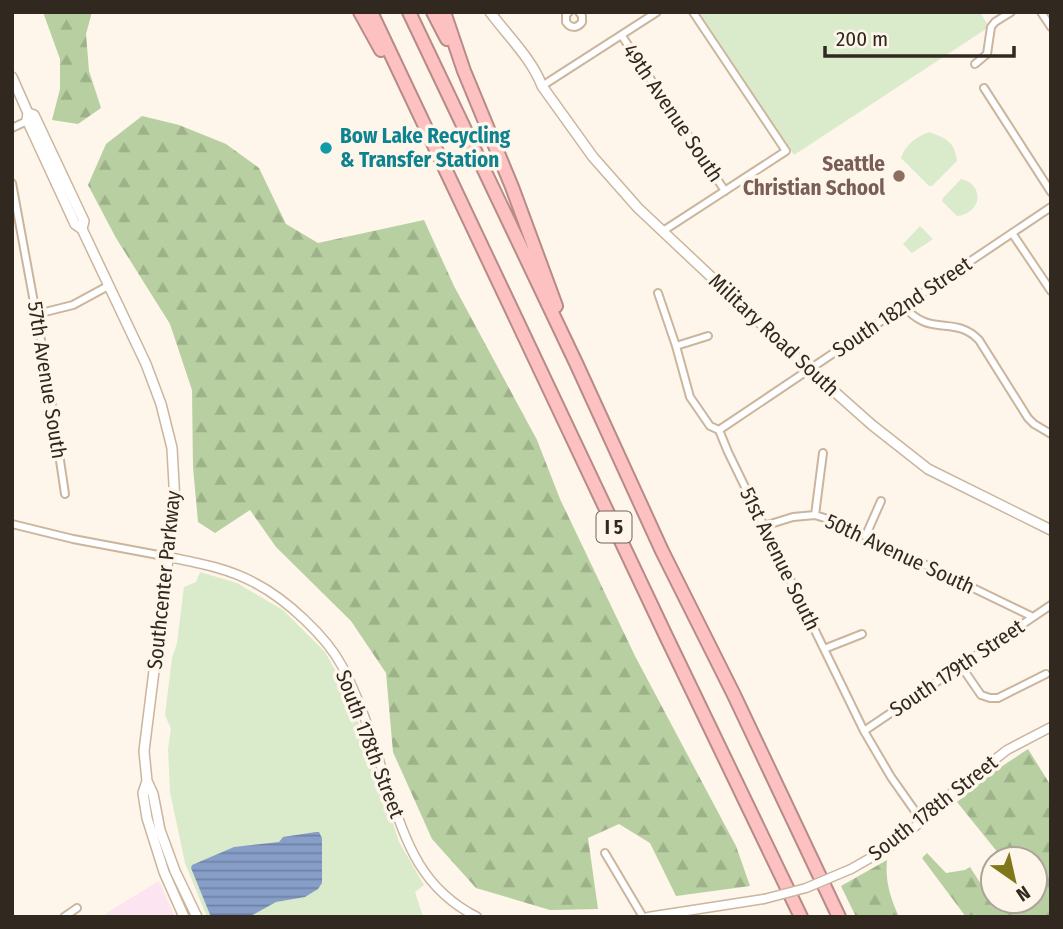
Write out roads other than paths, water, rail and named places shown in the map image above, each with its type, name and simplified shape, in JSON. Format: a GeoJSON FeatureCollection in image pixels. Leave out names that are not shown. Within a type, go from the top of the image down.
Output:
{"type":"FeatureCollection","features":[{"type":"Feature","properties":{"kind":"highway"},"geometry":{"type":"LineString","coordinates":[[360,12],[429,136]]}},
{"type":"Feature","properties":{"kind":"highway","name":"I 5"},"geometry":{"type":"LineString","coordinates":[[371,12],[801,917]]}},
{"type":"Feature","properties":{"kind":"highway","name":"I 5"},"geometry":{"type":"LineString","coordinates":[[408,12],[576,363],[662,551],[734,695],[839,917]]}},
{"type":"Feature","properties":{"kind":"highway"},"geometry":{"type":"LineString","coordinates":[[433,12],[464,71]]}},
{"type":"Feature","properties":{"kind":"highway"},"geometry":{"type":"LineString","coordinates":[[444,12],[464,71],[535,245],[576,363]]}},
{"type":"Feature","properties":{"kind":"main road","name":"Military Road South"},"geometry":{"type":"LineString","coordinates":[[490,12],[535,82],[542,86],[593,156],[639,208],[809,369],[872,425],[928,469],[1051,530]]}},
{"type":"Feature","properties":{"kind":"main road","name":"Southcenter Parkway"},"geometry":{"type":"LineString","coordinates":[[12,77],[27,117],[34,116],[84,221],[82,229],[146,365],[161,404],[172,448],[176,503],[144,751],[147,781],[160,830],[175,871],[197,917]]}},
{"type":"Feature","properties":{"kind":"main road","name":"Southcenter Parkway"},"geometry":{"type":"LineString","coordinates":[[147,781],[143,793],[147,818],[164,872],[184,917]]}},
{"type":"Feature","properties":{"kind":"street"},"geometry":{"type":"LineString","coordinates":[[569,12],[566,19],[571,26],[577,27],[582,22],[582,13]]}},
{"type":"Feature","properties":{"kind":"street"},"geometry":{"type":"LineString","coordinates":[[663,231],[786,151],[693,12]]}},
{"type":"Feature","properties":{"kind":"street"},"geometry":{"type":"LineString","coordinates":[[975,64],[987,54],[991,27],[1011,12]]}},
{"type":"Feature","properties":{"kind":"street"},"geometry":{"type":"LineString","coordinates":[[1041,12],[1051,27]]}},
{"type":"Feature","properties":{"kind":"street"},"geometry":{"type":"LineString","coordinates":[[542,86],[654,13]]}},
{"type":"Feature","properties":{"kind":"street","name":"49th Avenue South"},"geometry":{"type":"LineString","coordinates":[[622,36],[725,191]]}},
{"type":"Feature","properties":{"kind":"street"},"geometry":{"type":"LineString","coordinates":[[984,88],[1051,192]]}},
{"type":"Feature","properties":{"kind":"street"},"geometry":{"type":"LineString","coordinates":[[12,128],[27,117]]}},
{"type":"Feature","properties":{"kind":"street","name":"57th Avenue South"},"geometry":{"type":"LineString","coordinates":[[12,183],[37,314],[65,494]]}},
{"type":"Feature","properties":{"kind":"street","name":"South 182nd Street"},"geometry":{"type":"LineString","coordinates":[[719,430],[1051,208]]}},
{"type":"Feature","properties":{"kind":"street"},"geometry":{"type":"LineString","coordinates":[[1012,233],[1051,291]]}},
{"type":"Feature","properties":{"kind":"street"},"geometry":{"type":"LineString","coordinates":[[37,314],[73,304],[108,286]]}},
{"type":"Feature","properties":{"kind":"street","name":"51st Avenue South"},"geometry":{"type":"LineString","coordinates":[[658,293],[690,397],[710,426],[719,430],[863,731],[922,821]]}},
{"type":"Feature","properties":{"kind":"street"},"geometry":{"type":"LineString","coordinates":[[904,305],[911,315],[928,324],[960,327],[973,333],[1028,418],[1051,433]]}},
{"type":"Feature","properties":{"kind":"street"},"geometry":{"type":"LineString","coordinates":[[676,346],[708,337]]}},
{"type":"Feature","properties":{"kind":"street"},"geometry":{"type":"LineString","coordinates":[[815,515],[822,453]]}},
{"type":"Feature","properties":{"kind":"street"},"geometry":{"type":"LineString","coordinates":[[866,536],[881,501]]}},
{"type":"Feature","properties":{"kind":"street","name":"50th Avenue South"},"geometry":{"type":"LineString","coordinates":[[764,526],[793,517],[815,515],[836,522],[1033,617]]}},
{"type":"Feature","properties":{"kind":"street"},"geometry":{"type":"LineString","coordinates":[[12,524],[169,557]]}},
{"type":"Feature","properties":{"kind":"street","name":"South 178th Street"},"geometry":{"type":"LineString","coordinates":[[169,557],[218,568],[255,583],[291,608],[319,634],[341,664],[357,699],[404,836],[420,867],[440,891],[477,917]]}},
{"type":"Feature","properties":{"kind":"street","name":"South 179th Street"},"geometry":{"type":"LineString","coordinates":[[863,731],[1051,605]]}},
{"type":"Feature","properties":{"kind":"street"},"geometry":{"type":"LineString","coordinates":[[824,649],[862,635]]}},
{"type":"Feature","properties":{"kind":"street"},"geometry":{"type":"LineString","coordinates":[[961,666],[981,695],[990,698],[998,698],[1046,674]]}},
{"type":"Feature","properties":{"kind":"street","name":"South 178th Street"},"geometry":{"type":"LineString","coordinates":[[645,917],[764,899],[806,888],[851,869],[886,849],[994,760],[1019,743],[1051,727]]}},
{"type":"Feature","properties":{"kind":"street"},"geometry":{"type":"LineString","coordinates":[[605,853],[645,917]]}},
{"type":"Feature","properties":{"kind":"street"},"geometry":{"type":"LineString","coordinates":[[64,917],[77,908]]}},
{"type":"Feature","properties":{"kind":"water"},"geometry":{"type":"Polygon","coordinates":[[[319,832],[322,838],[322,883],[318,889],[305,897],[276,902],[249,917],[211,917],[192,865],[234,847],[279,842],[283,837],[319,832]]]}},
{"type":"Feature","properties":{"kind":"place","name":"Bow Lake Recycling & Transfer Station"},"geometry":{"type":"Point","coordinates":[326,148]}},
{"type":"Feature","properties":{"kind":"place","name":"Seattle Christian School"},"geometry":{"type":"Point","coordinates":[899,176]}}]}
